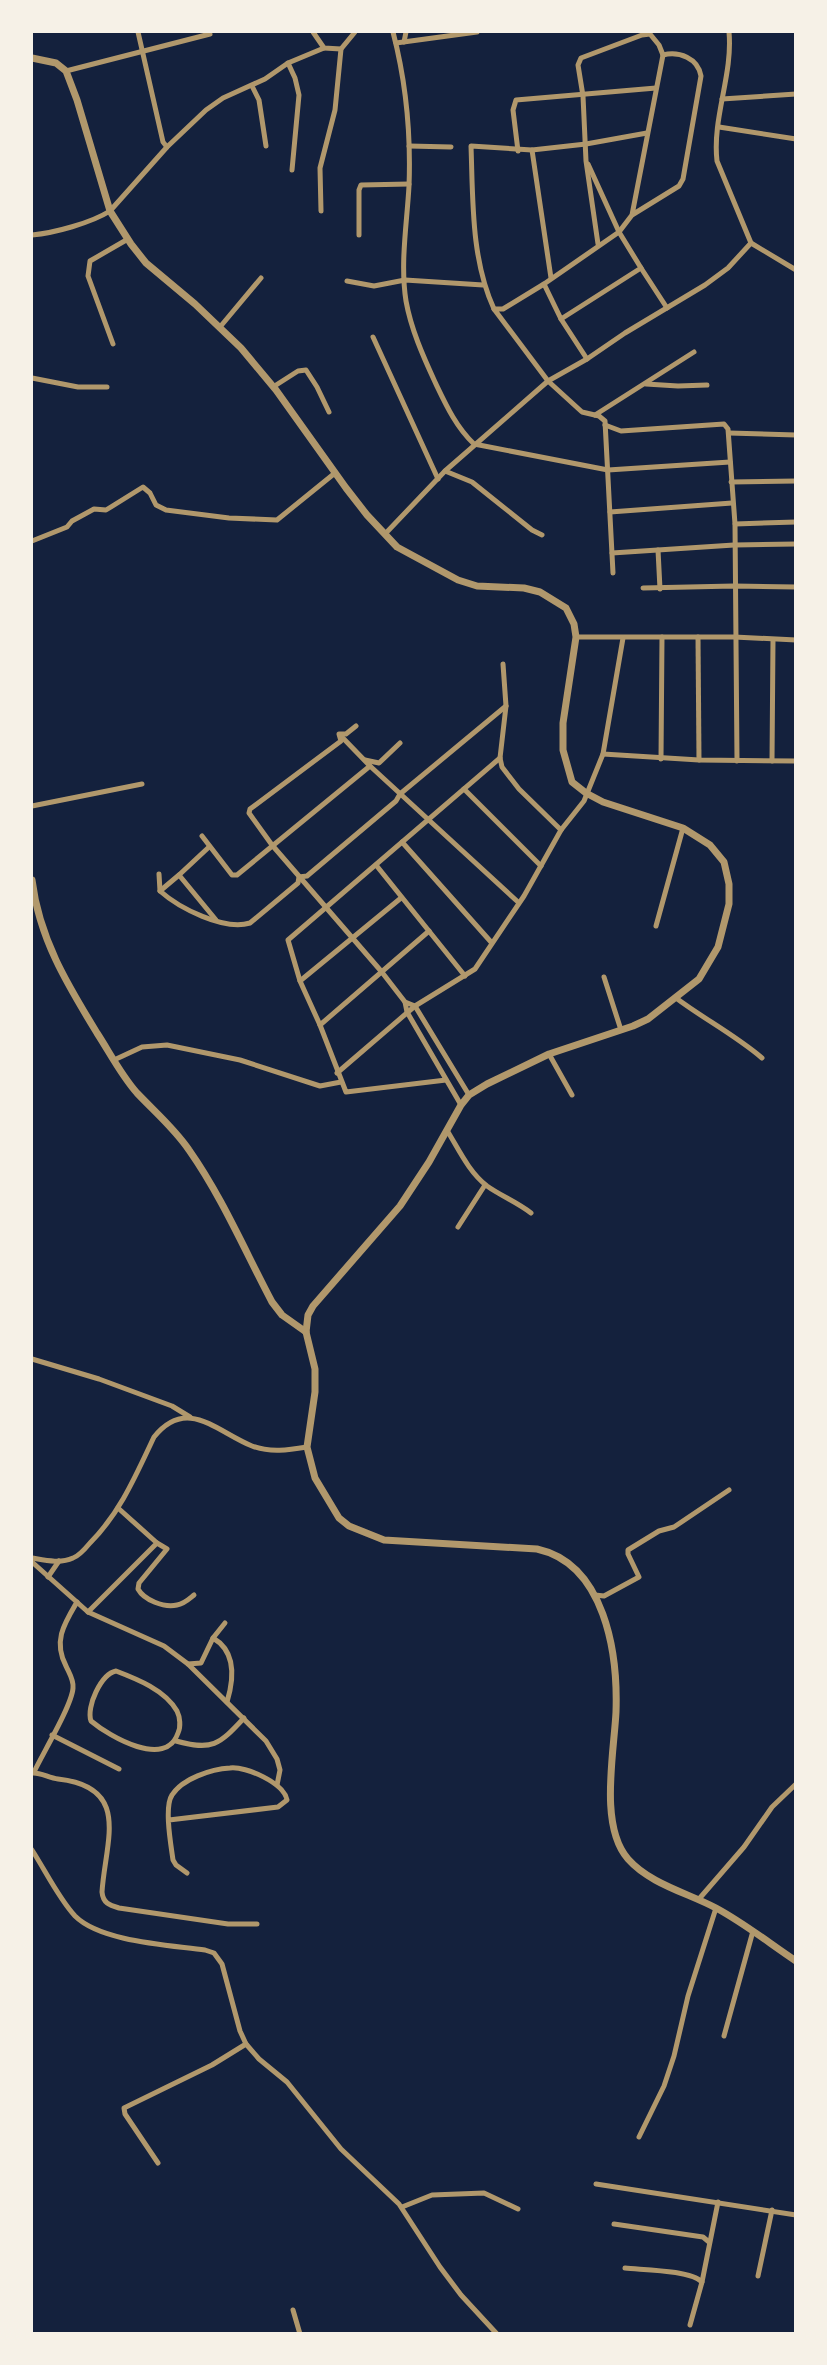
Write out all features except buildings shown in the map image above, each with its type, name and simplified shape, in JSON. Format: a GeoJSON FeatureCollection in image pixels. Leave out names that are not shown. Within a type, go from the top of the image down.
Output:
{"type":"FeatureCollection","features":[{"type":"Feature","properties":{"kind":"street"},"geometry":{"type":"LineString","coordinates":[[138,32],[163,142],[167,147]]}},
{"type":"Feature","properties":{"kind":"street"},"geometry":{"type":"LineString","coordinates":[[313,32],[324,48]]}},
{"type":"Feature","properties":{"kind":"street"},"geometry":{"type":"LineString","coordinates":[[321,211],[320,168],[335,110],[341,50],[355,32]]}},
{"type":"Feature","properties":{"kind":"street"},"geometry":{"type":"LineString","coordinates":[[393,32],[407,104],[409,184],[406,299],[422,353],[463,434],[474,444],[608,471],[730,462]]}},
{"type":"Feature","properties":{"kind":"street"},"geometry":{"type":"LineString","coordinates":[[404,42],[406,32]]}},
{"type":"Feature","properties":{"kind":"street"},"geometry":{"type":"LineString","coordinates":[[396,43],[477,32]]}},
{"type":"Feature","properties":{"kind":"street"},"geometry":{"type":"LineString","coordinates":[[729,32],[716,148],[717,161],[751,243],[795,270]]}},
{"type":"Feature","properties":{"kind":"street"},"geometry":{"type":"LineString","coordinates":[[66,70],[210,34]]}},
{"type":"Feature","properties":{"kind":"street"},"geometry":{"type":"LineString","coordinates":[[598,244],[586,160],[583,96],[578,65],[581,58],[650,34],[663,55],[632,215]]}},
{"type":"Feature","properties":{"kind":"street"},"geometry":{"type":"LineString","coordinates":[[32,235],[63,229],[102,216],[110,211],[167,147],[206,110],[224,98],[252,86],[288,63],[324,48],[341,50]]}},
{"type":"Feature","properties":{"kind":"street"},"geometry":{"type":"LineString","coordinates":[[494,309],[503,309],[544,284],[619,231],[632,215],[668,195],[679,186],[683,179],[700,69],[696,63],[684,56],[670,53],[663,55]]}},
{"type":"Feature","properties":{"kind":"street"},"geometry":{"type":"LineString","coordinates":[[32,58],[56,63],[66,70],[78,100],[110,211],[128,239],[146,263],[242,348],[367,515],[397,547],[458,580],[477,586],[524,588],[540,592],[566,608],[576,637],[562,723],[563,750],[572,782],[586,793],[623,810],[682,828],[710,844],[724,862],[729,884],[729,904],[718,947],[699,979],[648,1019],[549,1054],[469,1095],[400,1206],[313,1306],[308,1314],[306,1332],[315,1369],[315,1392],[307,1447],[315,1478],[324,1497],[339,1518],[349,1526],[384,1540],[537,1549],[553,1552],[567,1561],[595,1594],[610,1642],[616,1711],[611,1806],[618,1841],[628,1859],[654,1879],[716,1908],[795,1961]]}},
{"type":"Feature","properties":{"kind":"street"},"geometry":{"type":"LineString","coordinates":[[288,63],[295,78],[298,96],[292,170]]}},
{"type":"Feature","properties":{"kind":"street"},"geometry":{"type":"LineString","coordinates":[[252,86],[259,100],[266,146]]}},
{"type":"Feature","properties":{"kind":"street"},"geometry":{"type":"LineString","coordinates":[[518,151],[513,110],[516,100],[656,88]]}},
{"type":"Feature","properties":{"kind":"street"},"geometry":{"type":"LineString","coordinates":[[722,99],[795,94]]}},
{"type":"Feature","properties":{"kind":"street"},"geometry":{"type":"LineString","coordinates":[[718,127],[795,139]]}},
{"type":"Feature","properties":{"kind":"street"},"geometry":{"type":"LineString","coordinates":[[613,573],[603,418],[582,412],[548,381],[494,309],[483,285],[475,227],[471,146],[518,151],[532,150],[586,144],[647,133]]}},
{"type":"Feature","properties":{"kind":"street"},"geometry":{"type":"LineString","coordinates":[[409,146],[451,147]]}},
{"type":"Feature","properties":{"kind":"street"},"geometry":{"type":"LineString","coordinates":[[532,150],[551,278]]}},
{"type":"Feature","properties":{"kind":"street"},"geometry":{"type":"LineString","coordinates":[[586,160],[619,231],[667,308]]}},
{"type":"Feature","properties":{"kind":"street"},"geometry":{"type":"LineString","coordinates":[[359,235],[361,185],[409,184]]}},
{"type":"Feature","properties":{"kind":"street"},"geometry":{"type":"LineString","coordinates":[[113,344],[88,276],[90,261],[128,239]]}},
{"type":"Feature","properties":{"kind":"street"},"geometry":{"type":"LineString","coordinates":[[385,534],[445,471],[548,381],[705,285],[728,268],[751,243]]}},
{"type":"Feature","properties":{"kind":"street"},"geometry":{"type":"LineString","coordinates":[[561,319],[641,268]]}},
{"type":"Feature","properties":{"kind":"street"},"geometry":{"type":"LineString","coordinates":[[220,327],[261,279]]}},
{"type":"Feature","properties":{"kind":"street"},"geometry":{"type":"LineString","coordinates":[[347,281],[374,286],[405,280],[483,285]]}},
{"type":"Feature","properties":{"kind":"street"},"geometry":{"type":"LineString","coordinates":[[544,284],[561,319],[587,359]]}},
{"type":"Feature","properties":{"kind":"street"},"geometry":{"type":"LineString","coordinates":[[373,337],[438,480]]}},
{"type":"Feature","properties":{"kind":"street"},"geometry":{"type":"LineString","coordinates":[[594,415],[694,352]]}},
{"type":"Feature","properties":{"kind":"street"},"geometry":{"type":"LineString","coordinates":[[273,387],[298,371],[306,370],[329,412]]}},
{"type":"Feature","properties":{"kind":"street"},"geometry":{"type":"LineString","coordinates":[[32,378],[78,387],[107,387]]}},
{"type":"Feature","properties":{"kind":"street"},"geometry":{"type":"LineString","coordinates":[[645,384],[707,385]]}},
{"type":"Feature","properties":{"kind":"street"},"geometry":{"type":"LineString","coordinates":[[605,425],[621,431],[724,424],[727,426],[735,524],[734,637],[737,761]]}},
{"type":"Feature","properties":{"kind":"street"},"geometry":{"type":"LineString","coordinates":[[729,433],[795,435]]}},
{"type":"Feature","properties":{"kind":"street"},"geometry":{"type":"LineString","coordinates":[[445,471],[472,482],[532,530],[542,535]]}},
{"type":"Feature","properties":{"kind":"street"},"geometry":{"type":"LineString","coordinates":[[32,541],[67,528],[72,521],[94,509],[106,510],[144,487],[156,504],[166,510],[229,518],[277,520],[335,473]]}},
{"type":"Feature","properties":{"kind":"street"},"geometry":{"type":"LineString","coordinates":[[731,482],[795,481]]}},
{"type":"Feature","properties":{"kind":"street"},"geometry":{"type":"LineString","coordinates":[[610,512],[732,503]]}},
{"type":"Feature","properties":{"kind":"street"},"geometry":{"type":"LineString","coordinates":[[735,524],[795,522]]}},
{"type":"Feature","properties":{"kind":"street"},"geometry":{"type":"LineString","coordinates":[[612,553],[735,545],[795,544]]}},
{"type":"Feature","properties":{"kind":"street"},"geometry":{"type":"LineString","coordinates":[[658,550],[660,589]]}},
{"type":"Feature","properties":{"kind":"street"},"geometry":{"type":"LineString","coordinates":[[643,588],[795,587]]}},
{"type":"Feature","properties":{"kind":"street"},"geometry":{"type":"LineString","coordinates":[[576,637],[734,637],[795,640]]}},
{"type":"Feature","properties":{"kind":"street"},"geometry":{"type":"LineString","coordinates":[[337,1073],[407,1012],[475,969],[541,866],[561,830],[584,801],[603,754],[623,638]]}},
{"type":"Feature","properties":{"kind":"street"},"geometry":{"type":"LineString","coordinates":[[661,759],[662,638]]}},
{"type":"Feature","properties":{"kind":"street"},"geometry":{"type":"LineString","coordinates":[[698,638],[699,760]]}},
{"type":"Feature","properties":{"kind":"street"},"geometry":{"type":"LineString","coordinates":[[772,761],[773,640]]}},
{"type":"Feature","properties":{"kind":"street"},"geometry":{"type":"LineString","coordinates":[[503,664],[506,706],[500,758],[502,767],[519,789],[561,830]]}},
{"type":"Feature","properties":{"kind":"street"},"geometry":{"type":"LineString","coordinates":[[299,877],[307,876],[396,801],[400,794],[506,706]]}},
{"type":"Feature","properties":{"kind":"street"},"geometry":{"type":"LineString","coordinates":[[339,734],[346,734],[356,726]]}},
{"type":"Feature","properties":{"kind":"street"},"geometry":{"type":"LineString","coordinates":[[339,734],[370,766],[518,902]]}},
{"type":"Feature","properties":{"kind":"street"},"geometry":{"type":"LineString","coordinates":[[339,734],[341,741],[250,809],[251,817],[405,1002],[407,1012],[430,1055],[461,1105]]}},
{"type":"Feature","properties":{"kind":"street"},"geometry":{"type":"LineString","coordinates":[[363,759],[380,763],[400,743]]}},
{"type":"Feature","properties":{"kind":"street"},"geometry":{"type":"LineString","coordinates":[[603,754],[661,759],[795,761]]}},
{"type":"Feature","properties":{"kind":"street"},"geometry":{"type":"LineString","coordinates":[[446,1080],[346,1092],[300,981],[288,940],[500,758]]}},
{"type":"Feature","properties":{"kind":"street"},"geometry":{"type":"LineString","coordinates":[[202,836],[235,876],[370,766]]}},
{"type":"Feature","properties":{"kind":"street"},"geometry":{"type":"LineString","coordinates":[[32,806],[142,784]]}},
{"type":"Feature","properties":{"kind":"street"},"geometry":{"type":"LineString","coordinates":[[464,789],[541,866]]}},
{"type":"Feature","properties":{"kind":"street"},"geometry":{"type":"LineString","coordinates":[[656,926],[682,828]]}},
{"type":"Feature","properties":{"kind":"street"},"geometry":{"type":"LineString","coordinates":[[402,842],[491,942]]}},
{"type":"Feature","properties":{"kind":"street"},"geometry":{"type":"LineString","coordinates":[[160,891],[209,847]]}},
{"type":"Feature","properties":{"kind":"street"},"geometry":{"type":"LineString","coordinates":[[375,865],[465,976]]}},
{"type":"Feature","properties":{"kind":"street"},"geometry":{"type":"LineString","coordinates":[[159,874],[160,891]]}},
{"type":"Feature","properties":{"kind":"street"},"geometry":{"type":"LineString","coordinates":[[179,875],[216,920]]}},
{"type":"Feature","properties":{"kind":"street"},"geometry":{"type":"LineString","coordinates":[[160,891],[193,913],[243,925],[250,923],[298,883],[299,877]]}},
{"type":"Feature","properties":{"kind":"street"},"geometry":{"type":"LineString","coordinates":[[32,880],[37,913],[62,975],[114,1060],[137,1092],[179,1136],[203,1171],[272,1302],[282,1315],[306,1332]]}},
{"type":"Feature","properties":{"kind":"street"},"geometry":{"type":"LineString","coordinates":[[300,981],[354,939],[401,898]]}},
{"type":"Feature","properties":{"kind":"street"},"geometry":{"type":"LineString","coordinates":[[320,1025],[429,931]]}},
{"type":"Feature","properties":{"kind":"street"},"geometry":{"type":"LineString","coordinates":[[604,977],[621,1030]]}},
{"type":"Feature","properties":{"kind":"street"},"geometry":{"type":"LineString","coordinates":[[676,998],[762,1058]]}},
{"type":"Feature","properties":{"kind":"street"},"geometry":{"type":"LineString","coordinates":[[405,1002],[415,1006],[469,1095]]}},
{"type":"Feature","properties":{"kind":"street"},"geometry":{"type":"LineString","coordinates":[[114,1060],[142,1047],[167,1045],[240,1060],[320,1086],[341,1082]]}},
{"type":"Feature","properties":{"kind":"street"},"geometry":{"type":"LineString","coordinates":[[430,1055],[440,1046]]}},
{"type":"Feature","properties":{"kind":"street"},"geometry":{"type":"LineString","coordinates":[[549,1054],[572,1095]]}},
{"type":"Feature","properties":{"kind":"street"},"geometry":{"type":"LineString","coordinates":[[448,1132],[474,1174],[485,1185],[519,1203],[531,1213]]}},
{"type":"Feature","properties":{"kind":"street"},"geometry":{"type":"LineString","coordinates":[[458,1227],[485,1185]]}},
{"type":"Feature","properties":{"kind":"street"},"geometry":{"type":"LineString","coordinates":[[32,1359],[99,1379],[172,1406],[190,1417],[206,1422],[253,1446],[282,1451],[307,1447]]}},
{"type":"Feature","properties":{"kind":"street"},"geometry":{"type":"LineString","coordinates":[[32,1560],[59,1561],[73,1558],[83,1551],[105,1527],[118,1508],[154,1437],[162,1427],[172,1421],[190,1417]]}},
{"type":"Feature","properties":{"kind":"street"},"geometry":{"type":"LineString","coordinates":[[595,1594],[603,1596],[639,1577],[639,1572],[628,1550],[659,1531],[674,1527],[729,1490]]}},
{"type":"Feature","properties":{"kind":"street"},"geometry":{"type":"LineString","coordinates":[[118,1508],[168,1549],[139,1583],[138,1589],[141,1595],[146,1599],[171,1606],[179,1605],[194,1595]]}},
{"type":"Feature","properties":{"kind":"street"},"geometry":{"type":"LineString","coordinates":[[88,1612],[157,1542]]}},
{"type":"Feature","properties":{"kind":"street"},"geometry":{"type":"LineString","coordinates":[[32,1560],[88,1612],[164,1646],[188,1664],[266,1741],[277,1759],[280,1770],[277,1785]]}},
{"type":"Feature","properties":{"kind":"street"},"geometry":{"type":"LineString","coordinates":[[48,1577],[59,1561]]}},
{"type":"Feature","properties":{"kind":"street"},"geometry":{"type":"LineString","coordinates":[[77,1602],[60,1634],[58,1643],[74,1689],[69,1704],[33,1772],[84,1784],[96,1791],[102,1798],[110,1821],[102,1892],[104,1900],[107,1904],[118,1908],[228,1924],[257,1924]]}},
{"type":"Feature","properties":{"kind":"street"},"geometry":{"type":"LineString","coordinates":[[188,1664],[201,1663],[213,1638],[225,1623]]}},
{"type":"Feature","properties":{"kind":"street"},"geometry":{"type":"LineString","coordinates":[[213,1638],[230,1654],[232,1685],[226,1702]]}},
{"type":"Feature","properties":{"kind":"street"},"geometry":{"type":"LineString","coordinates":[[176,1741],[180,1729],[179,1719],[169,1701],[151,1687],[132,1677],[116,1671],[106,1676],[91,1710],[91,1721],[131,1745],[144,1749],[165,1748],[176,1741],[206,1747],[216,1744],[244,1718]]}},
{"type":"Feature","properties":{"kind":"street"},"geometry":{"type":"LineString","coordinates":[[52,1735],[119,1769]]}},
{"type":"Feature","properties":{"kind":"street"},"geometry":{"type":"LineString","coordinates":[[169,1820],[278,1807],[287,1800],[286,1796],[277,1785],[230,1767],[188,1780],[175,1791],[168,1805],[169,1820],[173,1860],[187,1873]]}},
{"type":"Feature","properties":{"kind":"street"},"geometry":{"type":"LineString","coordinates":[[699,1899],[744,1847],[772,1807],[795,1784]]}},
{"type":"Feature","properties":{"kind":"street"},"geometry":{"type":"LineString","coordinates":[[32,1850],[75,1916],[90,1927],[141,1942],[205,1950],[214,1953],[219,1958],[240,2031],[246,2044],[259,2059],[287,2082],[340,2149],[402,2207],[440,2267],[461,2295],[496,2334]]}},
{"type":"Feature","properties":{"kind":"street"},"geometry":{"type":"LineString","coordinates":[[639,2136],[664,2086],[674,2056],[688,1996],[716,1908]]}},
{"type":"Feature","properties":{"kind":"street"},"geometry":{"type":"LineString","coordinates":[[724,2036],[753,1931]]}},
{"type":"Feature","properties":{"kind":"street"},"geometry":{"type":"LineString","coordinates":[[158,2163],[125,2114],[124,2108],[212,2065],[246,2044]]}},
{"type":"Feature","properties":{"kind":"street"},"geometry":{"type":"LineString","coordinates":[[597,2184],[795,2215]]}},
{"type":"Feature","properties":{"kind":"street"},"geometry":{"type":"LineString","coordinates":[[402,2207],[432,2195],[484,2193],[518,2209]]}},
{"type":"Feature","properties":{"kind":"street"},"geometry":{"type":"LineString","coordinates":[[690,2325],[702,2282],[718,2202]]}},
{"type":"Feature","properties":{"kind":"street"},"geometry":{"type":"LineString","coordinates":[[758,2276],[772,2210]]}},
{"type":"Feature","properties":{"kind":"street"},"geometry":{"type":"LineString","coordinates":[[614,2224],[703,2237],[709,2242]]}},
{"type":"Feature","properties":{"kind":"street"},"geometry":{"type":"LineString","coordinates":[[625,2268],[697,2277],[702,2282]]}},
{"type":"Feature","properties":{"kind":"street"},"geometry":{"type":"LineString","coordinates":[[293,2310],[300,2334]]}}]}
